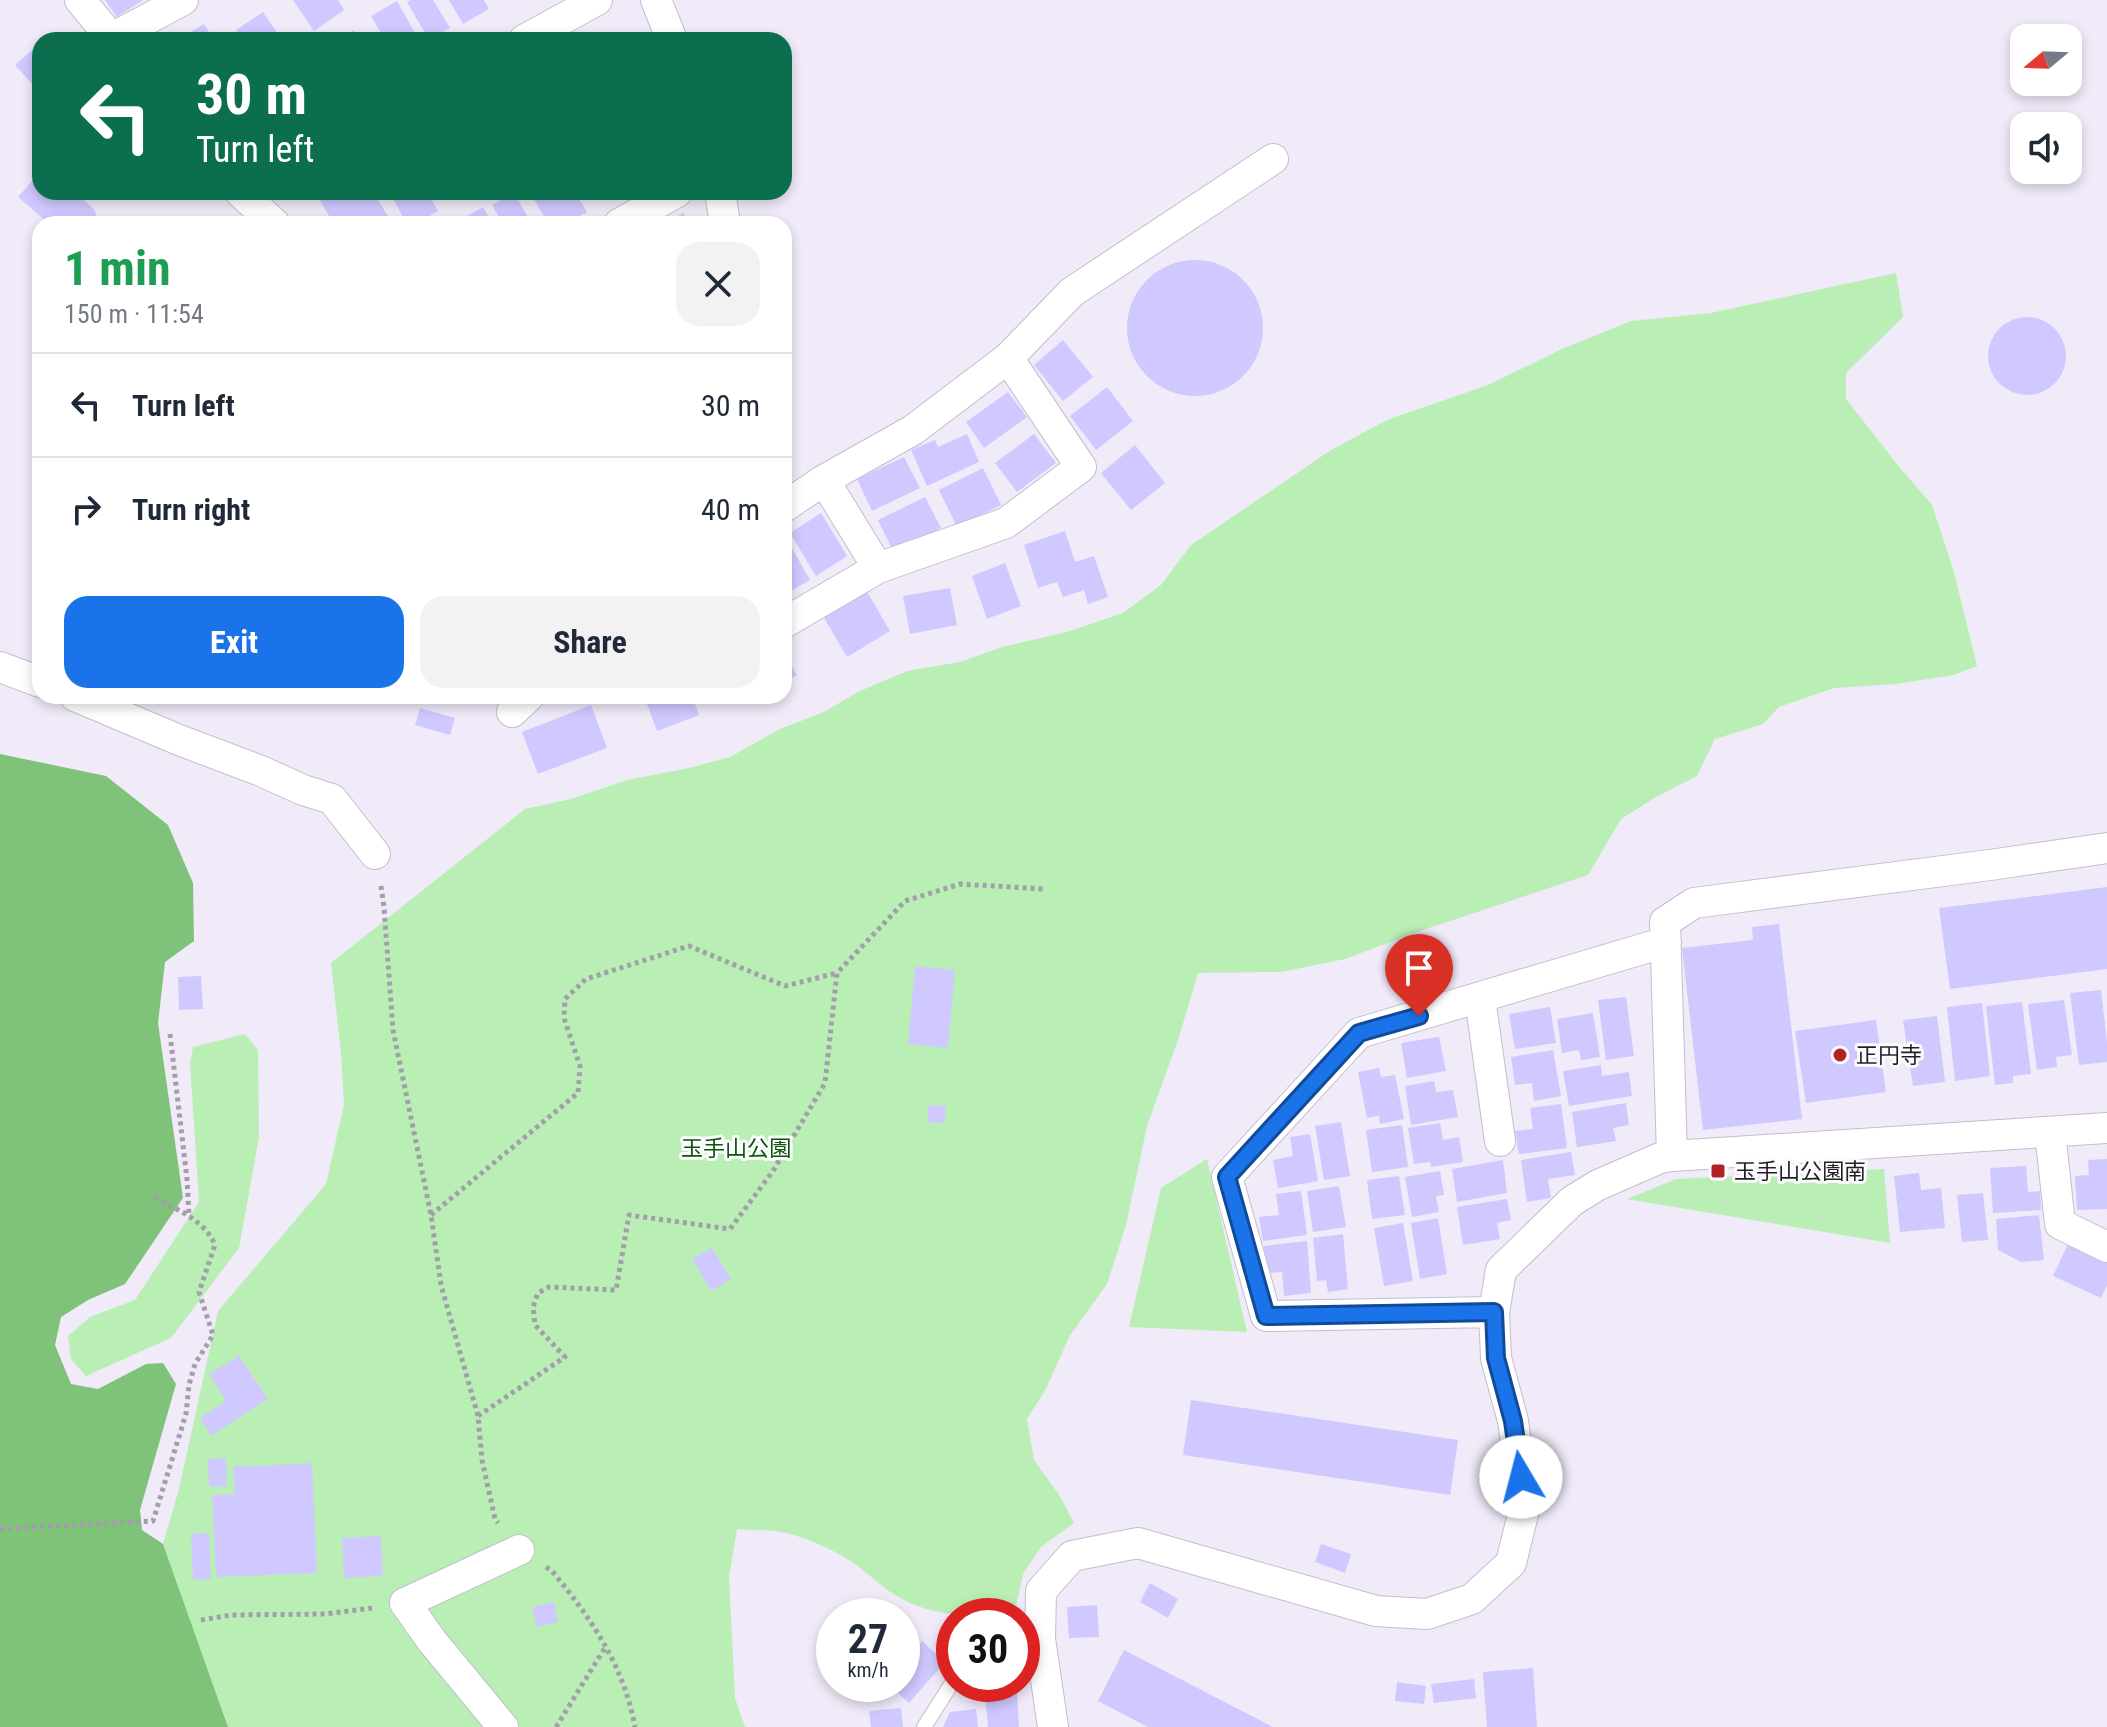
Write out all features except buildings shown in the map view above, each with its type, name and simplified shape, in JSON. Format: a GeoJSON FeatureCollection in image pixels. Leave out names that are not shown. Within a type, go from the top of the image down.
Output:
{"type":"FeatureCollection","features":[{"type":"Feature","properties":{"kind":"street"},"geometry":{"type":"LineString","coordinates":[[80,0],[107,32]]}},
{"type":"Feature","properties":{"kind":"street"},"geometry":{"type":"LineString","coordinates":[[126,32],[183,0]]}},
{"type":"Feature","properties":{"kind":"street"},"geometry":{"type":"LineString","coordinates":[[539,32],[597,0]]}},
{"type":"Feature","properties":{"kind":"street"},"geometry":{"type":"LineString","coordinates":[[656,0],[669,32]]}},
{"type":"Feature","properties":{"kind":"street"},"geometry":{"type":"LineString","coordinates":[[792,502],[913,430],[1008,358],[1072,292],[1273,159]]}},
{"type":"Feature","properties":{"kind":"street"},"geometry":{"type":"LineString","coordinates":[[249,200],[266,216]]}},
{"type":"Feature","properties":{"kind":"street"},"geometry":{"type":"LineString","coordinates":[[634,216],[662,200]]}},
{"type":"Feature","properties":{"kind":"street"},"geometry":{"type":"LineString","coordinates":[[792,618],[878,568],[1006,523],[1081,467],[1008,358]]}},
{"type":"Feature","properties":{"kind":"street"},"geometry":{"type":"LineString","coordinates":[[824,480],[878,568]]}},
{"type":"Feature","properties":{"kind":"street"},"geometry":{"type":"LineString","coordinates":[[0,667],[32,679]]}},
{"type":"Feature","properties":{"kind":"street"},"geometry":{"type":"LineString","coordinates":[[94,704],[332,799],[375,854]]}},
{"type":"Feature","properties":{"kind":"street"},"geometry":{"type":"LineString","coordinates":[[1672,1156],[1665,922],[1694,903],[2107,848]]}},
{"type":"Feature","properties":{"kind":"street"},"geometry":{"type":"LineString","coordinates":[[1494,1312],[1266,1316],[1227,1177],[1359,1033],[1666,942]]}},
{"type":"Feature","properties":{"kind":"street"},"geometry":{"type":"LineString","coordinates":[[1480,998],[1500,1141]]}},
{"type":"Feature","properties":{"kind":"street"},"geometry":{"type":"LineString","coordinates":[[1040,1639],[1041,1591],[1072,1556],[1138,1543],[1376,1611],[1427,1614],[1472,1599],[1511,1563],[1525,1506],[1513,1421],[1496,1358],[1494,1312],[1501,1270],[1572,1201],[1598,1185],[1660,1158],[1672,1156],[2107,1128]]}},
{"type":"Feature","properties":{"kind":"street"},"geometry":{"type":"LineString","coordinates":[[2050,1132],[2060,1224],[2107,1247]]}},
{"type":"Feature","properties":{"kind":"street"},"geometry":{"type":"LineString","coordinates":[[503,1727],[405,1603],[519,1550]]}},
{"type":"Feature","properties":{"kind":"street"},"geometry":{"type":"LineString","coordinates":[[1040,1680],[1053,1727]]}},
{"type":"Feature","properties":{"kind":"lane"},"geometry":{"type":"LineString","coordinates":[[924,1727],[940,1702]]}},
{"type":"Feature","properties":{"kind":"path"},"geometry":{"type":"LineString","coordinates":[[375,854],[384,907],[393,1030],[431,1215],[441,1285],[478,1416],[482,1460],[495,1519],[519,1550],[552,1571],[585,1611],[606,1646],[630,1699],[635,1727]]}},
{"type":"Feature","properties":{"kind":"path"},"geometry":{"type":"LineString","coordinates":[[431,1215],[578,1093],[580,1066],[564,1018],[565,999],[586,979],[689,946],[785,986],[837,973],[905,901],[960,884],[1043,889]]}},
{"type":"Feature","properties":{"kind":"path"},"geometry":{"type":"LineString","coordinates":[[478,1416],[565,1357],[535,1325],[533,1307],[538,1293],[549,1287],[616,1290],[629,1215],[730,1229],[773,1171],[825,1083],[837,973]]}},
{"type":"Feature","properties":{"kind":"path"},"geometry":{"type":"LineString","coordinates":[[170,1034],[189,1215]]}},
{"type":"Feature","properties":{"kind":"path"},"geometry":{"type":"LineString","coordinates":[[0,1529],[153,1521],[186,1414],[195,1364],[213,1335],[199,1292],[215,1245],[189,1215],[151,1197]]}},
{"type":"Feature","properties":{"kind":"path"},"geometry":{"type":"LineString","coordinates":[[201,1620],[231,1615],[325,1614],[405,1603]]}},
{"type":"Feature","properties":{"kind":"path"},"geometry":{"type":"LineString","coordinates":[[556,1727],[606,1646]]}},
{"type":"Feature","properties":{"kind":"green space","name":"玉手山公園"},"geometry":{"type":"Polygon","coordinates":[[[1896,273],[1903,317],[1846,373],[1846,399],[1932,505],[1954,572],[1977,666],[1953,675],[1896,684],[1834,688],[1779,707],[1763,724],[1715,739],[1697,776],[1621,819],[1588,875],[1345,959],[1281,972],[1198,973],[1147,1126],[1126,1225],[1107,1284],[1069,1337],[1046,1389],[1027,1419],[1034,1460],[1060,1496],[1074,1523],[1041,1547],[1023,1574],[1018,1598],[936,1598],[936,1611],[931,1610],[920,1607],[920,1598],[896,1596],[849,1560],[818,1544],[780,1532],[737,1529],[729,1577],[735,1698],[745,1727],[228,1727],[163,1544],[179,1489],[218,1311],[326,1184],[344,1105],[331,963],[525,809],[571,799],[627,780],[730,757],[780,729],[824,712],[860,691],[907,671],[960,662],[1123,613],[1161,585],[1191,545],[1331,450],[1387,420],[1488,385],[1562,349],[1631,321],[1711,313],[1896,273]]]}},
{"type":"Feature","properties":{"kind":"green space"},"geometry":{"type":"Polygon","coordinates":[[[0,754],[106,776],[168,825],[193,883],[194,941],[165,962],[158,1023],[183,1198],[125,1284],[88,1300],[61,1317],[55,1345],[71,1384],[98,1389],[146,1364],[163,1363],[176,1384],[140,1510],[142,1530],[163,1544],[228,1727],[0,1727],[0,754]]]}},
{"type":"Feature","properties":{"kind":"green space"},"geometry":{"type":"Polygon","coordinates":[[[245,1034],[258,1050],[259,1137],[239,1248],[171,1338],[86,1376],[71,1359],[68,1336],[90,1317],[135,1300],[199,1202],[190,1063],[193,1047],[245,1034]]]}},
{"type":"Feature","properties":{"kind":"green space"},"geometry":{"type":"Polygon","coordinates":[[[1207,1159],[1247,1332],[1129,1327],[1161,1188],[1207,1159]]]}},
{"type":"Feature","properties":{"kind":"green space"},"geometry":{"type":"Polygon","coordinates":[[[1884,1169],[1890,1243],[1627,1199],[1676,1179],[1884,1169]]]}},
{"type":"Feature","properties":{"kind":"place","name":"正円寺"},"geometry":{"type":"Point","coordinates":[1840,1055]}},
{"type":"Feature","properties":{"kind":"place","name":"玉手山公園南"},"geometry":{"type":"Point","coordinates":[1718,1171]}},
{"type":"Feature","properties":{"kind":"route"},"geometry":{"type":"LineString","coordinates":[[1419,1016],[1359,1033],[1227,1177],[1266,1316],[1494,1312],[1496,1358],[1513,1421],[1521,1477]]}}]}
